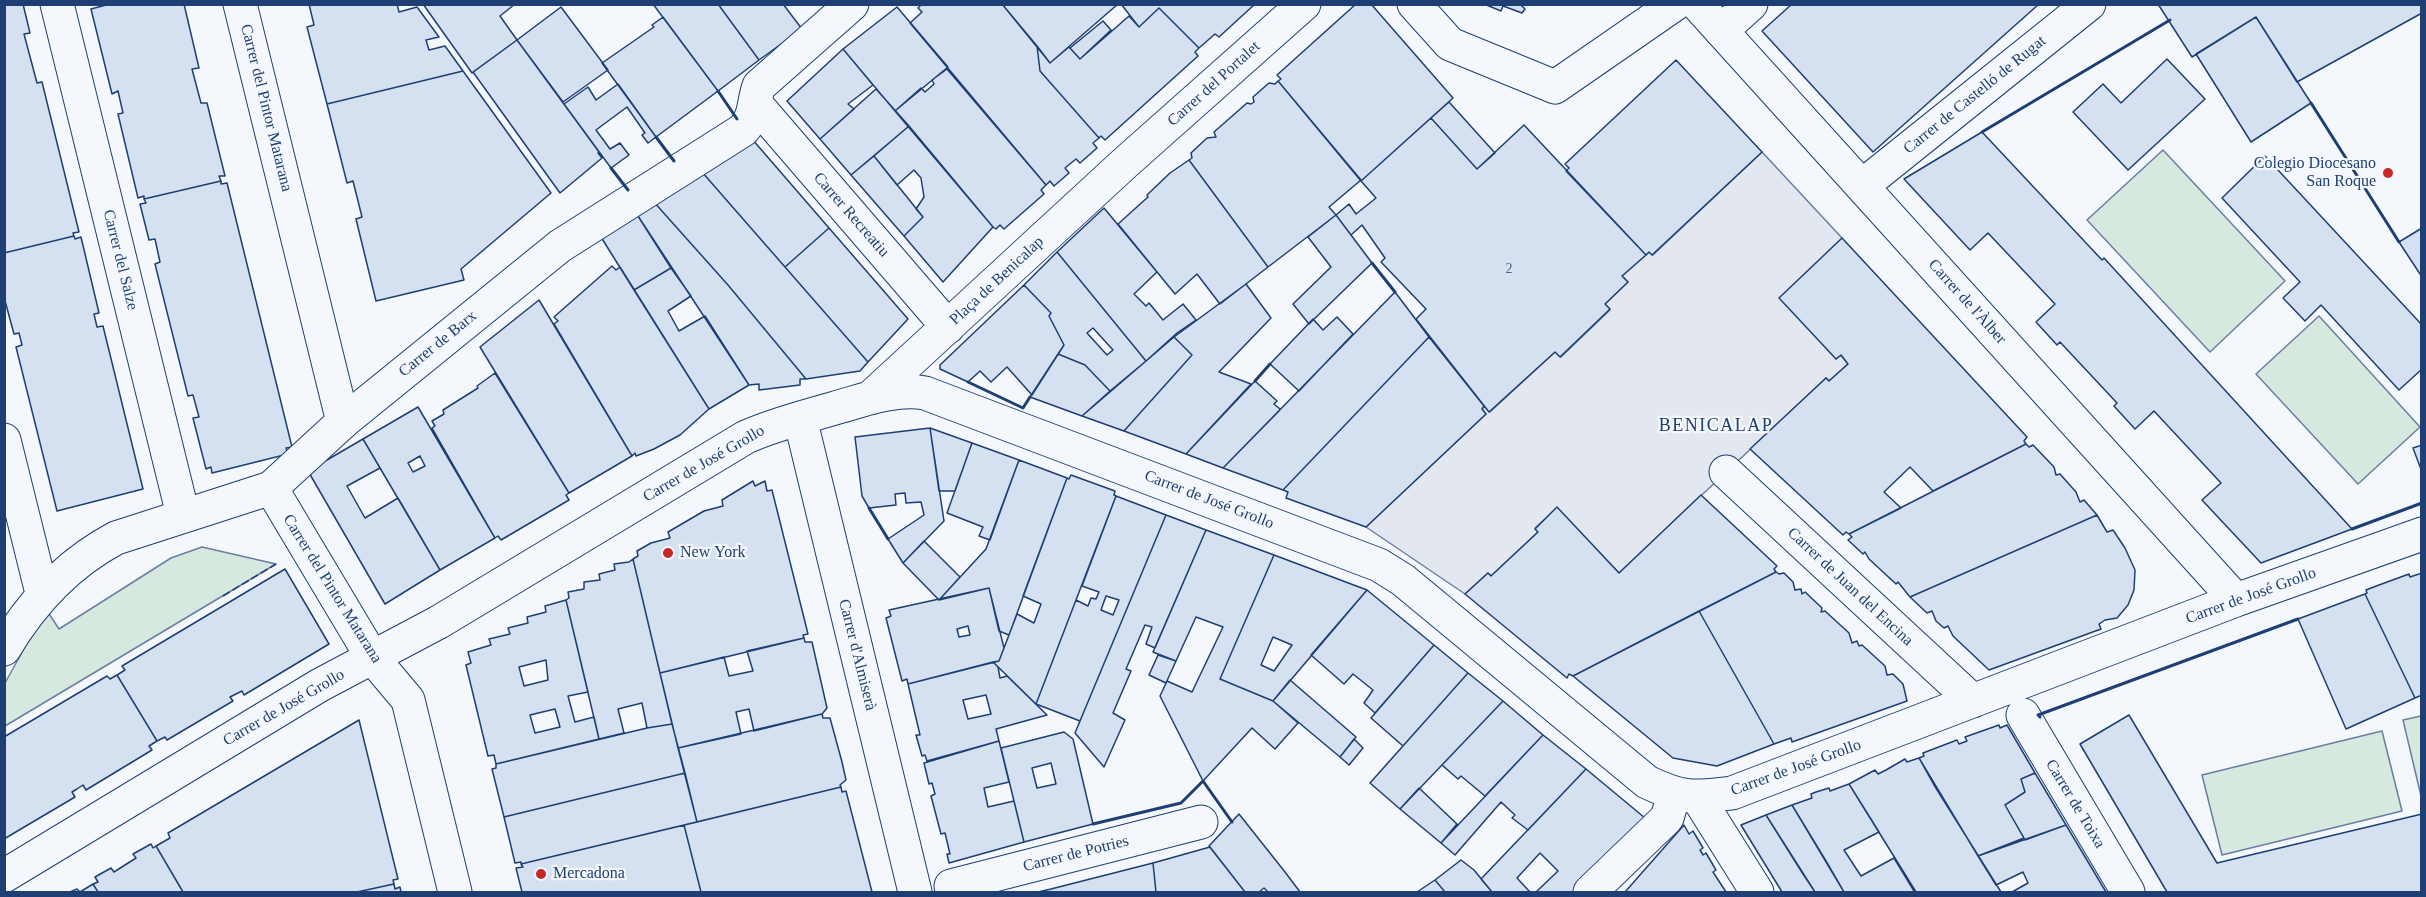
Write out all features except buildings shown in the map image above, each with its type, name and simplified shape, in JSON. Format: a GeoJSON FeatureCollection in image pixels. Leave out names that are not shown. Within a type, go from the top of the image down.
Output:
{"type":"FeatureCollection","features":[{"type":"Feature","properties":{"kind":"street","name":"Carrer del Salze"},"geometry":{"type":"LineString","coordinates":[[57,4],[183,515]]}},
{"type":"Feature","properties":{"kind":"street","name":"Carrer del Pintor Matarana"},"geometry":{"type":"LineString","coordinates":[[240,4],[343,422]]}},
{"type":"Feature","properties":{"kind":"street","name":"Carrer de Barx"},"geometry":{"type":"LineString","coordinates":[[4,650],[21,620],[42,594],[94,549],[116,538],[271,488],[343,422],[560,246],[743,130],[754,114],[759,86],[852,4]]}},
{"type":"Feature","properties":{"kind":"street","name":"Carrer del Portalet"},"geometry":{"type":"LineString","coordinates":[[1125,163],[1304,4]]}},
{"type":"Feature","properties":{"kind":"street"},"geometry":{"type":"LineString","coordinates":[[1414,4],[1450,44],[1556,87],[1674,4]]}},
{"type":"Feature","properties":{"kind":"street","name":"Carrer de l'Àlber"},"geometry":{"type":"LineString","coordinates":[[1697,4],[2236,600]]}},
{"type":"Feature","properties":{"kind":"street"},"geometry":{"type":"LineString","coordinates":[[1721,31],[1751,4]]}},
{"type":"Feature","properties":{"kind":"street","name":"Carrer de Castelló de Rugat"},"geometry":{"type":"LineString","coordinates":[[1862,186],[2089,4]]}},
{"type":"Feature","properties":{"kind":"street","name":"Carrer Recreatiu"},"geometry":{"type":"LineString","coordinates":[[755,103],[948,327]]}},
{"type":"Feature","properties":{"kind":"street","name":"Plaça de Benicalap"},"geometry":{"type":"LineString","coordinates":[[868,399],[1125,163]]}},
{"type":"Feature","properties":{"kind":"street","name":"Carrer de José Grollo"},"geometry":{"type":"LineString","coordinates":[[4,876],[320,685],[439,622],[746,437],[772,425],[911,390],[926,393],[1379,565],[1403,580],[1647,782],[1686,796],[1732,793],[2236,600],[2421,534]]}},
{"type":"Feature","properties":{"kind":"street","name":"Carrer d'Almiserà"},"geometry":{"type":"LineString","coordinates":[[800,418],[915,892]]}},
{"type":"Feature","properties":{"kind":"street"},"geometry":{"type":"LineString","coordinates":[[4,440],[42,594]]}},
{"type":"Feature","properties":{"kind":"street","name":"Carrer de Juan del Encina"},"geometry":{"type":"LineString","coordinates":[[1726,472],[1973,701]]}},
{"type":"Feature","properties":{"kind":"street","name":"Carrer del Pintor Matarana"},"geometry":{"type":"LineString","coordinates":[[271,488],[372,657],[408,700],[455,892]]}},
{"type":"Feature","properties":{"kind":"street","name":"Carrer de Toixa"},"geometry":{"type":"LineString","coordinates":[[2022,715],[2128,892]]}},
{"type":"Feature","properties":{"kind":"street"},"geometry":{"type":"LineString","coordinates":[[1590,892],[1668,818],[1686,796],[1757,892]]}},
{"type":"Feature","properties":{"kind":"street","name":"Carrer de Potries"},"geometry":{"type":"LineString","coordinates":[[951,886],[1201,822]]}},
{"type":"Feature","properties":{"kind":"shaded area"},"geometry":{"type":"Polygon","coordinates":[[[2163,150],[2285,281],[2210,352],[2087,220],[2163,150]]]}},
{"type":"Feature","properties":{"kind":"shaded area"},"geometry":{"type":"Polygon","coordinates":[[[1762,152],[1842,238],[1836,359],[1841,355],[1848,364],[1829,381],[1826,378],[1619,573],[1557,508],[1535,528],[1538,532],[1491,576],[1488,573],[1465,594],[1366,527],[1486,414],[1482,409],[1484,406],[1490,412],[1555,352],[1561,357],[1610,310],[1605,304],[1628,282],[1622,276],[1649,252],[1653,255],[1762,152]]]}},
{"type":"Feature","properties":{"kind":"shaded area"},"geometry":{"type":"Polygon","coordinates":[[[2319,316],[2420,427],[2358,484],[2256,374],[2319,316]]]}},
{"type":"Feature","properties":{"kind":"shaded area"},"geometry":{"type":"Polygon","coordinates":[[[202,547],[276,564],[5,726],[5,683],[46,609],[59,629],[171,558],[202,547]]]}},
{"type":"Feature","properties":{"kind":"shaded area"},"geometry":{"type":"Polygon","coordinates":[[[2422,716],[2421,796],[2403,720],[2422,716]]]}},
{"type":"Feature","properties":{"kind":"shaded area"},"geometry":{"type":"Polygon","coordinates":[[[2382,731],[2402,811],[2222,855],[2202,775],[2382,731]]]}},
{"type":"Feature","properties":{"kind":"fence"},"geometry":{"type":"LineString","coordinates":[[223,596],[276,564]]}},
{"type":"Feature","properties":{"kind":"wall"},"geometry":{"type":"LineString","coordinates":[[1982,132],[2170,20]]}},
{"type":"Feature","properties":{"kind":"wall"},"geometry":{"type":"LineString","coordinates":[[718,91],[737,119]]}},
{"type":"Feature","properties":{"kind":"wall"},"geometry":{"type":"LineString","coordinates":[[2311,103],[2399,242]]}},
{"type":"Feature","properties":{"kind":"wall"},"geometry":{"type":"LineString","coordinates":[[656,137],[674,161]]}},
{"type":"Feature","properties":{"kind":"wall"},"geometry":{"type":"LineString","coordinates":[[611,168],[628,190]]}},
{"type":"Feature","properties":{"kind":"wall"},"geometry":{"type":"LineString","coordinates":[[1372,263],[1395,292]]}},
{"type":"Feature","properties":{"kind":"wall"},"geometry":{"type":"LineString","coordinates":[[1255,381],[1270,364]]}},
{"type":"Feature","properties":{"kind":"wall"},"geometry":{"type":"LineString","coordinates":[[968,382],[1023,408],[1030,397]]}},
{"type":"Feature","properties":{"kind":"wall"},"geometry":{"type":"LineString","coordinates":[[2352,529],[2422,503]]}},
{"type":"Feature","properties":{"kind":"wall"},"geometry":{"type":"LineString","coordinates":[[869,508],[888,539]]}},
{"type":"Feature","properties":{"kind":"wall"},"geometry":{"type":"LineString","coordinates":[[2040,717],[2038,715],[2298,619]]}},
{"type":"Feature","properties":{"kind":"wall"},"geometry":{"type":"LineString","coordinates":[[1093,824],[1181,803],[1203,781],[1232,822]]}},
{"type":"Feature","properties":{"kind":"place","name":"Colegio Diocesano San Roque"},"geometry":{"type":"Point","coordinates":[2388,173]}},
{"type":"Feature","properties":{"kind":"place","name":"New York"},"geometry":{"type":"Point","coordinates":[668,553]}},
{"type":"Feature","properties":{"kind":"place","name":"Mercadona"},"geometry":{"type":"Point","coordinates":[541,874]}},
{"type":"Feature","properties":{"kind":"district","name":"BENICALAP"},"geometry":{"type":"Point","coordinates":[1716,426]}}]}
